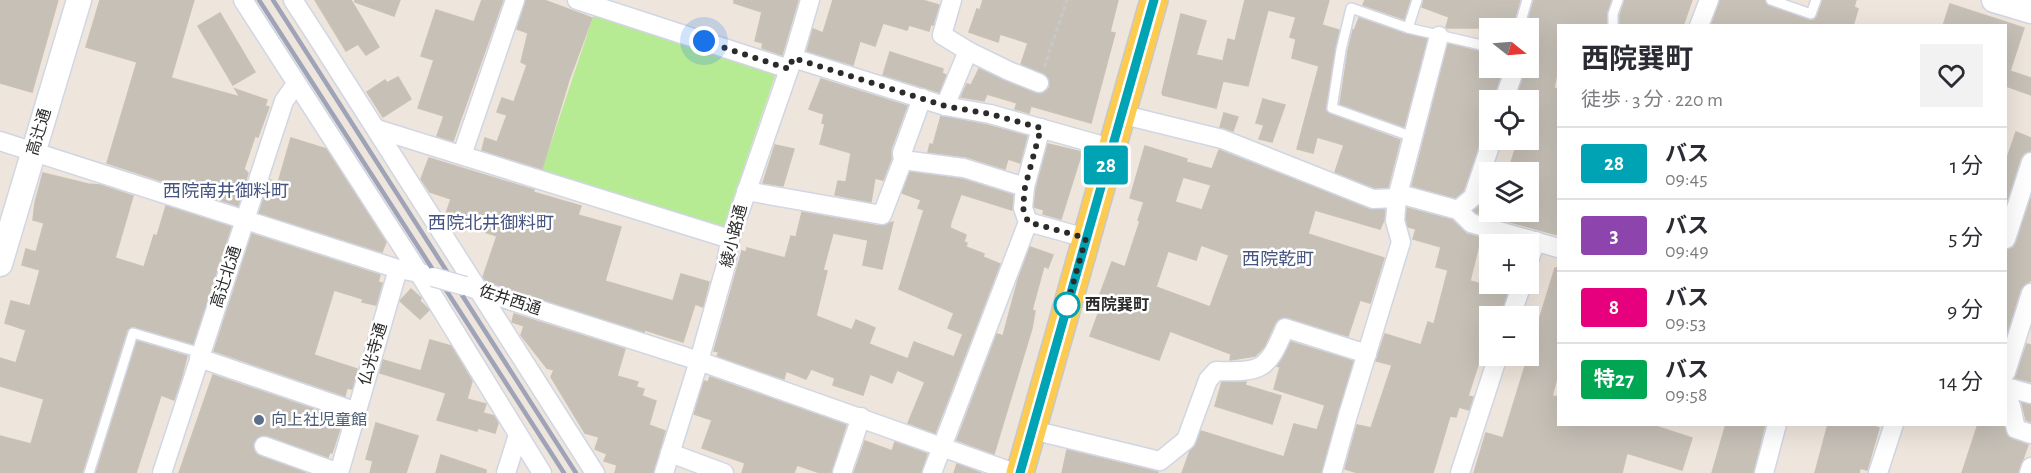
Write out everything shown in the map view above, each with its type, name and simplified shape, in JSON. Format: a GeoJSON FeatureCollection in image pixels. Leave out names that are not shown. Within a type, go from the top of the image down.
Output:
{"type":"FeatureCollection","features":[{"type":"Feature","properties":{"kind":"main road"},"geometry":{"type":"LineString","coordinates":[[1018,473],[1154,0]]}},
{"type":"Feature","properties":{"kind":"street","name":"高辻通"},"geometry":{"type":"LineString","coordinates":[[0,264],[79,0]]}},
{"type":"Feature","properties":{"kind":"street"},"geometry":{"type":"LineString","coordinates":[[243,0],[296,84],[426,275],[542,473]]}},
{"type":"Feature","properties":{"kind":"street"},"geometry":{"type":"LineString","coordinates":[[293,0],[377,129],[471,287],[595,473]]}},
{"type":"Feature","properties":{"kind":"street"},"geometry":{"type":"LineString","coordinates":[[462,155],[515,0]]}},
{"type":"Feature","properties":{"kind":"street"},"geometry":{"type":"LineString","coordinates":[[577,0],[945,106],[990,114],[1111,148]]}},
{"type":"Feature","properties":{"kind":"street","name":"綾小路通"},"geometry":{"type":"LineString","coordinates":[[664,473],[726,266],[730,239],[791,63],[810,0]]}},
{"type":"Feature","properties":{"kind":"street"},"geometry":{"type":"LineString","coordinates":[[952,0],[942,35],[968,51],[1039,83]]}},
{"type":"Feature","properties":{"kind":"street"},"geometry":{"type":"LineString","coordinates":[[1700,24],[1709,0]]}},
{"type":"Feature","properties":{"kind":"street"},"geometry":{"type":"LineString","coordinates":[[1994,0],[2031,11]]}},
{"type":"Feature","properties":{"kind":"street"},"geometry":{"type":"LineString","coordinates":[[1332,473],[1401,242],[1395,221],[1397,198],[1439,36]]}},
{"type":"Feature","properties":{"kind":"street"},"geometry":{"type":"LineString","coordinates":[[945,106],[968,51]]}},
{"type":"Feature","properties":{"kind":"street","name":"高辻北通"},"geometry":{"type":"LineString","coordinates":[[163,473],[284,101],[296,84]]}},
{"type":"Feature","properties":{"kind":"street"},"geometry":{"type":"LineString","coordinates":[[746,191],[882,215],[903,160],[902,153],[922,98]]}},
{"type":"Feature","properties":{"kind":"street"},"geometry":{"type":"LineString","coordinates":[[1120,114],[1222,139],[1373,199],[1397,198],[1403,195],[1458,210],[1471,223],[1511,234]]}},
{"type":"Feature","properties":{"kind":"street"},"geometry":{"type":"LineString","coordinates":[[932,473],[1028,222],[1023,208],[1025,187],[1041,128]]}},
{"type":"Feature","properties":{"kind":"street"},"geometry":{"type":"LineString","coordinates":[[377,129],[730,239]]}},
{"type":"Feature","properties":{"kind":"street","name":"佐井西通"},"geometry":{"type":"LineString","coordinates":[[0,141],[398,269],[471,287],[699,361],[1018,473]]}},
{"type":"Feature","properties":{"kind":"street"},"geometry":{"type":"LineString","coordinates":[[1458,210],[1473,197],[1489,150]]}},
{"type":"Feature","properties":{"kind":"street"},"geometry":{"type":"LineString","coordinates":[[903,160],[964,168],[1025,187]]}},
{"type":"Feature","properties":{"kind":"street"},"geometry":{"type":"LineString","coordinates":[[2007,236],[2031,162]]}},
{"type":"Feature","properties":{"kind":"street"},"geometry":{"type":"LineString","coordinates":[[1028,222],[1086,238]]}},
{"type":"Feature","properties":{"kind":"street"},"geometry":{"type":"LineString","coordinates":[[1539,242],[1557,248]]}},
{"type":"Feature","properties":{"kind":"street","name":"仏光寺通"},"geometry":{"type":"LineString","coordinates":[[339,473],[398,269]]}},
{"type":"Feature","properties":{"kind":"street"},"geometry":{"type":"LineString","coordinates":[[2007,369],[2031,293]]}},
{"type":"Feature","properties":{"kind":"street"},"geometry":{"type":"LineString","coordinates":[[1032,430],[1161,461],[1186,440],[1209,380],[1216,371],[1256,370],[1268,362],[1285,328],[1367,354]]}},
{"type":"Feature","properties":{"kind":"street"},"geometry":{"type":"LineString","coordinates":[[200,356],[357,412]]}},
{"type":"Feature","properties":{"kind":"street"},"geometry":{"type":"LineString","coordinates":[[1460,473],[1495,366]]}},
{"type":"Feature","properties":{"kind":"street"},"geometry":{"type":"LineString","coordinates":[[2007,387],[2031,394]]}},
{"type":"Feature","properties":{"kind":"street"},"geometry":{"type":"LineString","coordinates":[[2007,397],[2016,429],[2031,434]]}},
{"type":"Feature","properties":{"kind":"street"},"geometry":{"type":"LineString","coordinates":[[842,473],[861,417]]}},
{"type":"Feature","properties":{"kind":"street"},"geometry":{"type":"LineString","coordinates":[[1764,473],[1776,426]]}},
{"type":"Feature","properties":{"kind":"street"},"geometry":{"type":"LineString","coordinates":[[1878,473],[1893,426]]}},
{"type":"Feature","properties":{"kind":"street"},"geometry":{"type":"LineString","coordinates":[[506,473],[518,435]]}},
{"type":"Feature","properties":{"kind":"street"},"geometry":{"type":"LineString","coordinates":[[264,446],[339,473]]}},
{"type":"Feature","properties":{"kind":"street"},"geometry":{"type":"LineString","coordinates":[[670,453],[724,473]]}},
{"type":"Feature","properties":{"kind":"street"},"geometry":{"type":"LineString","coordinates":[[2029,473],[2031,467]]}},
{"type":"Feature","properties":{"kind":"lane"},"geometry":{"type":"LineString","coordinates":[[1408,28],[1417,0]]}},
{"type":"Feature","properties":{"kind":"lane"},"geometry":{"type":"LineString","coordinates":[[1522,18],[1527,0]]}},
{"type":"Feature","properties":{"kind":"lane"},"geometry":{"type":"LineString","coordinates":[[1613,24],[1617,0]]}},
{"type":"Feature","properties":{"kind":"lane"},"geometry":{"type":"LineString","coordinates":[[1771,0],[1811,14],[1816,0]]}},
{"type":"Feature","properties":{"kind":"lane"},"geometry":{"type":"LineString","coordinates":[[1413,138],[1332,108],[1341,50],[1351,8],[1408,28],[1479,45]]}},
{"type":"Feature","properties":{"kind":"lane"},"geometry":{"type":"LineString","coordinates":[[89,473],[133,333],[200,356]]}},
{"type":"Feature","properties":{"kind":"path"},"geometry":{"type":"LineString","coordinates":[[1039,83],[1066,0]]}},
{"type":"Feature","properties":{"kind":"green space"},"geometry":{"type":"Polygon","coordinates":[[[594,14],[777,70],[723,228],[541,173],[594,14]]]}},
{"type":"Feature","properties":{"kind":"building"},"geometry":{"type":"Polygon","coordinates":[[[0,0],[58,0],[32,92],[0,83],[0,0]]]}},
{"type":"Feature","properties":{"kind":"building"},"geometry":{"type":"Polygon","coordinates":[[[100,0],[194,0],[171,78],[240,97],[235,89],[267,100],[265,106],[269,107],[258,137],[255,136],[244,169],[248,173],[238,206],[107,163],[137,62],[86,47],[100,0]]]}},
{"type":"Feature","properties":{"kind":"building"},"geometry":{"type":"Polygon","coordinates":[[[315,0],[351,0],[379,47],[366,55],[358,44],[346,51],[315,0]]]}},
{"type":"Feature","properties":{"kind":"building"},"geometry":{"type":"Polygon","coordinates":[[[355,0],[400,0],[394,16],[355,2],[355,0]]]}},
{"type":"Feature","properties":{"kind":"building"},"geometry":{"type":"Polygon","coordinates":[[[482,0],[503,0],[453,141],[437,136],[444,116],[418,108],[434,60],[421,56],[436,10],[474,22],[482,0]]]}},
{"type":"Feature","properties":{"kind":"building"},"geometry":{"type":"Polygon","coordinates":[[[526,0],[544,0],[592,18],[569,80],[542,169],[482,150],[485,138],[497,142],[507,115],[497,112],[502,98],[514,102],[527,65],[521,62],[528,33],[517,29],[526,0]]]}},
{"type":"Feature","properties":{"kind":"building"},"geometry":{"type":"Polygon","coordinates":[[[734,0],[798,0],[782,55],[762,48],[763,43],[755,41],[762,12],[734,3],[734,0]]]}},
{"type":"Feature","properties":{"kind":"building"},"geometry":{"type":"Polygon","coordinates":[[[833,0],[922,0],[939,5],[929,31],[909,25],[907,30],[883,23],[875,46],[860,41],[853,65],[807,51],[813,29],[823,33],[833,0]]]}},
{"type":"Feature","properties":{"kind":"building"},"geometry":{"type":"Polygon","coordinates":[[[983,0],[1118,0],[1110,32],[1115,33],[1091,123],[1031,106],[1029,113],[1015,109],[1017,103],[987,94],[984,101],[961,97],[967,84],[971,85],[979,69],[1035,93],[1045,92],[1050,87],[1047,76],[1021,64],[1028,43],[1000,34],[998,42],[969,32],[977,9],[980,10],[983,0]]]}},
{"type":"Feature","properties":{"kind":"building"},"geometry":{"type":"Polygon","coordinates":[[[1245,0],[1329,0],[1322,25],[1339,30],[1325,110],[1330,114],[1400,140],[1388,187],[1375,188],[1335,172],[1344,145],[1317,137],[1313,153],[1297,149],[1319,66],[1292,58],[1296,39],[1290,37],[1296,17],[1268,10],[1248,86],[1223,81],[1216,108],[1163,95],[1181,14],[1206,21],[1196,55],[1223,61],[1228,39],[1235,41],[1245,0]]]}},
{"type":"Feature","properties":{"kind":"building"},"geometry":{"type":"Polygon","coordinates":[[[1365,0],[1410,0],[1404,19],[1363,5],[1365,0]]]}},
{"type":"Feature","properties":{"kind":"building"},"geometry":{"type":"Polygon","coordinates":[[[1424,0],[1520,0],[1515,18],[1479,18],[1479,28],[1447,28],[1449,17],[1422,7],[1424,0]]]}},
{"type":"Feature","properties":{"kind":"building"},"geometry":{"type":"Polygon","coordinates":[[[1534,0],[1611,0],[1606,24],[1557,24],[1557,73],[1554,88],[1557,89],[1557,235],[1510,222],[1539,222],[1539,162],[1511,162],[1515,150],[1539,150],[1539,90],[1519,90],[1523,78],[1539,78],[1539,18],[1529,18],[1534,0]]]}},
{"type":"Feature","properties":{"kind":"building"},"geometry":{"type":"Polygon","coordinates":[[[1625,0],[1692,0],[1684,24],[1620,24],[1620,15],[1625,0]]]}},
{"type":"Feature","properties":{"kind":"building"},"geometry":{"type":"Polygon","coordinates":[[[1720,0],[1764,0],[1769,6],[1812,21],[1817,17],[1823,0],[1856,0],[1854,7],[1858,9],[1854,24],[1712,24],[1720,0]]]}},
{"type":"Feature","properties":{"kind":"building"},"geometry":{"type":"Polygon","coordinates":[[[1950,4],[2024,28],[2010,71],[2031,78],[2031,95],[2007,86],[2007,24],[1944,24],[1950,4]]]}},
{"type":"Feature","properties":{"kind":"building"},"geometry":{"type":"Polygon","coordinates":[[[220,13],[255,72],[233,85],[198,26],[220,13]]]}},
{"type":"Feature","properties":{"kind":"building"},"geometry":{"type":"Polygon","coordinates":[[[1359,18],[1427,39],[1404,127],[1340,104],[1348,51],[1353,30],[1359,18]]]}},
{"type":"Feature","properties":{"kind":"building"},"geometry":{"type":"Polygon","coordinates":[[[1448,44],[1479,51],[1479,78],[1500,78],[1496,90],[1479,90],[1479,145],[1463,191],[1455,198],[1412,186],[1448,44]]]}},
{"type":"Feature","properties":{"kind":"building"},"geometry":{"type":"Polygon","coordinates":[[[890,52],[943,69],[942,73],[946,75],[939,92],[883,75],[890,52]]]}},
{"type":"Feature","properties":{"kind":"building"},"geometry":{"type":"Polygon","coordinates":[[[398,77],[411,99],[383,117],[367,92],[385,80],[387,83],[398,77]]]}},
{"type":"Feature","properties":{"kind":"building"},"geometry":{"type":"Polygon","coordinates":[[[821,79],[907,106],[891,149],[891,159],[883,180],[875,178],[871,202],[835,195],[838,181],[846,182],[851,153],[820,144],[825,124],[822,123],[824,114],[809,109],[821,79]]]}},
{"type":"Feature","properties":{"kind":"building"},"geometry":{"type":"Polygon","coordinates":[[[1263,99],[1285,105],[1272,142],[1259,139],[1264,125],[1256,123],[1263,99]]]}},
{"type":"Feature","properties":{"kind":"building"},"geometry":{"type":"Polygon","coordinates":[[[1224,113],[1238,117],[1233,131],[1220,127],[1224,113]]]}},
{"type":"Feature","properties":{"kind":"building"},"geometry":{"type":"Polygon","coordinates":[[[941,116],[1027,136],[1020,163],[1008,159],[1005,169],[967,157],[928,152],[930,144],[933,145],[941,116]]]}},
{"type":"Feature","properties":{"kind":"building"},"geometry":{"type":"Polygon","coordinates":[[[2016,132],[2031,138],[2031,151],[2024,153],[2020,159],[2007,201],[2007,158],[2016,132]]]}},
{"type":"Feature","properties":{"kind":"building"},"geometry":{"type":"Polygon","coordinates":[[[291,138],[326,149],[386,242],[382,252],[259,213],[270,180],[278,183],[291,138]]]}},
{"type":"Feature","properties":{"kind":"building"},"geometry":{"type":"Polygon","coordinates":[[[1048,144],[1082,152],[1061,219],[1043,214],[1044,210],[1034,207],[1036,189],[1048,144]]]}},
{"type":"Feature","properties":{"kind":"building"},"geometry":{"type":"Polygon","coordinates":[[[775,145],[794,149],[783,186],[763,183],[775,145]]]}},
{"type":"Feature","properties":{"kind":"building"},"geometry":{"type":"Polygon","coordinates":[[[1145,146],[1187,159],[1186,162],[1212,169],[1219,150],[1369,209],[1385,210],[1380,229],[1315,210],[1308,234],[1384,258],[1370,303],[1360,300],[1348,336],[1282,317],[1275,323],[1264,347],[1255,356],[1230,360],[1231,354],[1170,331],[1159,360],[1090,336],[1101,306],[1096,305],[1112,262],[1125,267],[1140,221],[1138,220],[1144,202],[1130,198],[1145,146]],[[1183,177],[1175,202],[1202,210],[1211,185],[1183,177]],[[1201,245],[1196,260],[1168,251],[1156,287],[1210,307],[1229,255],[1201,245]]]}},
{"type":"Feature","properties":{"kind":"building"},"geometry":{"type":"Polygon","coordinates":[[[429,158],[581,206],[578,215],[621,227],[605,281],[673,301],[681,274],[709,282],[703,307],[695,304],[683,342],[645,330],[644,332],[486,281],[483,277],[497,236],[447,220],[445,217],[451,199],[430,192],[421,179],[429,158]]]}},
{"type":"Feature","properties":{"kind":"building"},"geometry":{"type":"Polygon","coordinates":[[[910,172],[962,179],[1013,195],[1012,210],[961,194],[951,222],[950,228],[966,235],[964,242],[967,243],[966,247],[1000,264],[935,433],[908,423],[925,382],[897,370],[892,383],[870,374],[863,395],[833,385],[835,378],[811,369],[806,379],[786,371],[784,379],[717,356],[719,352],[714,351],[742,251],[746,252],[747,248],[785,258],[791,236],[796,237],[802,212],[880,226],[893,222],[882,269],[863,265],[868,240],[833,233],[823,270],[827,271],[816,316],[852,330],[856,320],[875,328],[869,344],[908,359],[914,342],[954,357],[963,334],[948,328],[954,313],[899,289],[924,210],[918,208],[921,200],[902,193],[910,172]]]}},
{"type":"Feature","properties":{"kind":"building"},"geometry":{"type":"Polygon","coordinates":[[[43,173],[100,185],[133,196],[115,258],[144,267],[166,206],[231,227],[193,344],[135,327],[127,330],[82,473],[0,473],[0,436],[31,444],[44,399],[0,386],[0,358],[16,363],[26,330],[5,323],[11,301],[30,306],[40,270],[22,265],[26,249],[36,252],[44,223],[33,220],[43,173]]]}},
{"type":"Feature","properties":{"kind":"building"},"geometry":{"type":"Polygon","coordinates":[[[2031,198],[2031,280],[2020,290],[2007,333],[2007,250],[2013,248],[2031,198]]]}},
{"type":"Feature","properties":{"kind":"building"},"geometry":{"type":"Polygon","coordinates":[[[1407,208],[1452,220],[1467,234],[1479,237],[1470,281],[1479,283],[1479,294],[1507,294],[1503,306],[1479,306],[1479,362],[1468,396],[1473,397],[1469,410],[1459,407],[1456,417],[1450,416],[1433,473],[1358,473],[1345,469],[1357,425],[1371,428],[1392,365],[1376,361],[1385,334],[1421,345],[1428,322],[1434,324],[1448,270],[1436,267],[1441,247],[1413,239],[1416,229],[1408,227],[1407,208]]]}},
{"type":"Feature","properties":{"kind":"building"},"geometry":{"type":"Polygon","coordinates":[[[252,234],[380,275],[378,282],[382,283],[376,305],[362,302],[363,299],[334,290],[314,355],[357,369],[352,389],[347,388],[345,396],[214,351],[252,234]]]}},
{"type":"Feature","properties":{"kind":"building"},"geometry":{"type":"Polygon","coordinates":[[[1030,247],[1053,255],[1048,268],[1044,266],[1032,310],[1035,311],[1032,328],[994,454],[957,440],[997,334],[1003,336],[1018,280],[1030,247]]]}},
{"type":"Feature","properties":{"kind":"building"},"geometry":{"type":"Polygon","coordinates":[[[1555,268],[1557,268],[1557,378],[1552,396],[1557,397],[1557,426],[1655,426],[1692,438],[1682,470],[1627,453],[1622,473],[1474,473],[1486,433],[1503,438],[1525,366],[1539,366],[1539,320],[1555,268]]]}},
{"type":"Feature","properties":{"kind":"building"},"geometry":{"type":"Polygon","coordinates":[[[411,289],[429,310],[420,319],[400,301],[411,289]]]}},
{"type":"Feature","properties":{"kind":"building"},"geometry":{"type":"Polygon","coordinates":[[[514,314],[625,349],[617,376],[638,382],[636,387],[644,389],[642,396],[656,401],[649,425],[665,431],[653,473],[615,473],[617,465],[604,461],[607,454],[595,449],[599,437],[585,433],[551,377],[554,370],[547,368],[521,335],[524,326],[512,322],[514,314]]]}},
{"type":"Feature","properties":{"kind":"building"},"geometry":{"type":"Polygon","coordinates":[[[430,340],[451,346],[472,381],[467,399],[486,404],[483,413],[494,416],[498,423],[495,433],[478,428],[477,431],[437,420],[446,393],[380,373],[383,360],[421,371],[430,340]]]}},
{"type":"Feature","properties":{"kind":"building"},"geometry":{"type":"Polygon","coordinates":[[[137,341],[187,356],[181,379],[174,400],[161,395],[136,473],[96,473],[137,341]]]}},
{"type":"Feature","properties":{"kind":"building"},"geometry":{"type":"Polygon","coordinates":[[[1291,342],[1353,361],[1321,473],[1182,473],[1201,431],[1284,457],[1294,424],[1317,430],[1325,405],[1274,389],[1280,367],[1277,366],[1291,342]]]}},
{"type":"Feature","properties":{"kind":"building"},"geometry":{"type":"Polygon","coordinates":[[[2027,344],[2031,345],[2031,382],[2015,378],[2027,344]]]}},
{"type":"Feature","properties":{"kind":"building"},"geometry":{"type":"Polygon","coordinates":[[[213,375],[343,419],[332,453],[330,452],[328,457],[263,435],[254,442],[253,447],[256,454],[306,473],[179,473],[213,375]]]}},
{"type":"Feature","properties":{"kind":"building"},"geometry":{"type":"Polygon","coordinates":[[[710,377],[846,425],[831,473],[820,473],[797,465],[794,473],[742,473],[745,463],[702,448],[712,420],[694,414],[704,381],[708,382],[710,377]]]}},
{"type":"Feature","properties":{"kind":"building"},"geometry":{"type":"Polygon","coordinates":[[[1222,382],[1246,382],[1245,385],[1281,396],[1272,424],[1215,406],[1222,382]]]}},
{"type":"Feature","properties":{"kind":"building"},"geometry":{"type":"Polygon","coordinates":[[[2022,403],[2031,405],[2031,422],[2026,420],[2022,403]]]}},
{"type":"Feature","properties":{"kind":"building"},"geometry":{"type":"Polygon","coordinates":[[[376,423],[418,436],[406,473],[370,473],[373,461],[366,459],[376,423]]]}},
{"type":"Feature","properties":{"kind":"building"},"geometry":{"type":"Polygon","coordinates":[[[1725,426],[1765,426],[1753,473],[1712,473],[1725,426]]]}},
{"type":"Feature","properties":{"kind":"building"},"geometry":{"type":"Polygon","coordinates":[[[1827,426],[1879,428],[1867,470],[1860,468],[1859,473],[1815,473],[1827,426]]]}},
{"type":"Feature","properties":{"kind":"building"},"geometry":{"type":"Polygon","coordinates":[[[1977,426],[2005,426],[2008,437],[2028,445],[2018,473],[1962,473],[1977,426]]]}},
{"type":"Feature","properties":{"kind":"building"},"geometry":{"type":"Polygon","coordinates":[[[865,441],[892,451],[895,442],[927,454],[921,473],[854,473],[865,441]]]}},
{"type":"Feature","properties":{"kind":"building"},"geometry":{"type":"Polygon","coordinates":[[[1067,450],[1158,472],[1158,473],[1062,473],[1067,450]]]}},
{"type":"Feature","properties":{"kind":"building"},"geometry":{"type":"Polygon","coordinates":[[[441,455],[486,470],[486,473],[436,473],[441,455]]]}},
{"type":"Feature","properties":{"kind":"building"},"geometry":{"type":"Polygon","coordinates":[[[957,464],[981,473],[954,473],[957,464]]]}},
{"type":"Feature","properties":{"kind":"railway"},"geometry":{"type":"LineString","coordinates":[[259,0],[564,473]]}},
{"type":"Feature","properties":{"kind":"railway"},"geometry":{"type":"LineString","coordinates":[[273,0],[576,473]]}},
{"type":"Feature","properties":{"kind":"bus line","name":"28"},"geometry":{"type":"LineString","coordinates":[[1020,473],[1154,0]]}},
{"type":"Feature","properties":{"kind":"place","name":"西院巽町"},"geometry":{"type":"Point","coordinates":[1067,305]}},
{"type":"Feature","properties":{"kind":"place","name":"向上社児童館"},"geometry":{"type":"Point","coordinates":[259,420]}},
{"type":"Feature","properties":{"kind":"district","name":"西院南井御料町"},"geometry":{"type":"Point","coordinates":[226,192]}},
{"type":"Feature","properties":{"kind":"district","name":"西院北井御料町"},"geometry":{"type":"Point","coordinates":[491,224]}},
{"type":"Feature","properties":{"kind":"district","name":"西院乾町"},"geometry":{"type":"Point","coordinates":[1278,260]}},
{"type":"Feature","properties":{"kind":"route"},"geometry":{"type":"LineString","coordinates":[[704,41],[789,69],[793,58],[945,106],[990,114],[1041,128],[1025,187],[1023,208],[1028,222],[1086,238],[1067,305]]}}]}
